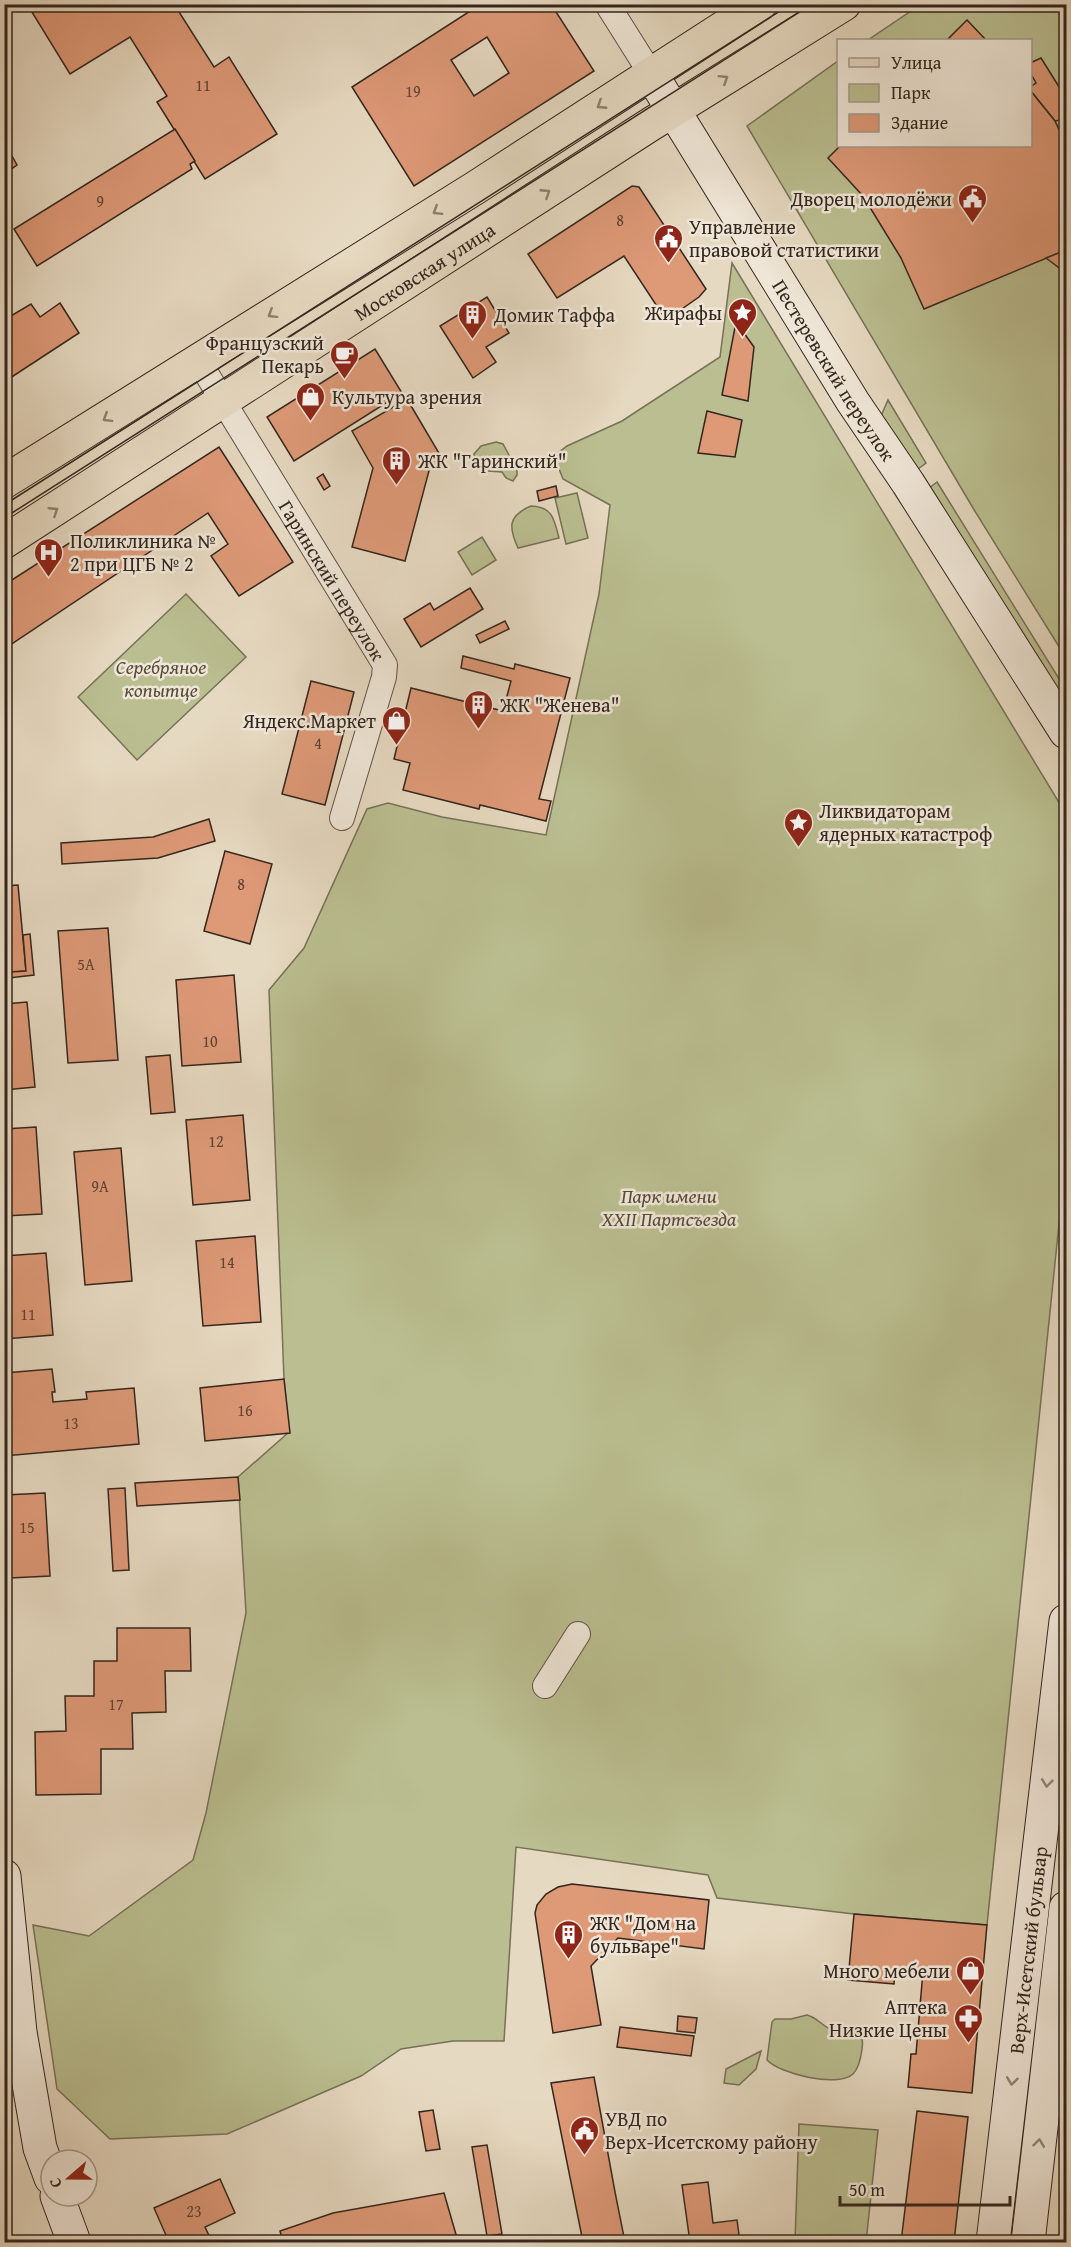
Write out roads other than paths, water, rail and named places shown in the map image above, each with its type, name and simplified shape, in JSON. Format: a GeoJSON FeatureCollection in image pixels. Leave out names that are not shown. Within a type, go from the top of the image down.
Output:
{"type":"FeatureCollection","features":[{"type":"Feature","properties":{"kind":"main road"},"geometry":{"type":"LineString","coordinates":[[4,482],[475,188],[760,4]]}},
{"type":"Feature","properties":{"kind":"main road","name":"Московская улица"},"geometry":{"type":"LineString","coordinates":[[4,542],[675,110],[844,4]]}},
{"type":"Feature","properties":{"kind":"main road","name":"Пестеревский переулок"},"geometry":{"type":"LineString","coordinates":[[651,74],[823,355],[908,483],[1066,732]]}},
{"type":"Feature","properties":{"kind":"main road","name":"Верх-Исетский бульвар"},"geometry":{"type":"LineString","coordinates":[[993,2242],[1066,1621]]}},
{"type":"Feature","properties":{"kind":"main road"},"geometry":{"type":"LineString","coordinates":[[4,1876],[12,2033],[40,2148]]}},
{"type":"Feature","properties":{"kind":"main road","name":"Верх-Исетский бульвар"},"geometry":{"type":"LineString","coordinates":[[1028,2242],[1066,1908]]}},
{"type":"Feature","properties":{"kind":"main road"},"geometry":{"type":"LineString","coordinates":[[61,2208],[74,2242]]}},
{"type":"Feature","properties":{"kind":"street","name":"Пестеревский переулок"},"geometry":{"type":"LineString","coordinates":[[607,4],[651,74]]}},
{"type":"Feature","properties":{"kind":"street","name":"Гаринский переулок"},"geometry":{"type":"LineString","coordinates":[[198,360],[385,665],[384,677],[342,818]]}},
{"type":"Feature","properties":{"kind":"street"},"geometry":{"type":"LineString","coordinates":[[545,1686],[578,1634]]}},
{"type":"Feature","properties":{"kind":"tram line"},"geometry":{"type":"LineString","coordinates":[[4,505],[791,4]]}},
{"type":"Feature","properties":{"kind":"tram line"},"geometry":{"type":"LineString","coordinates":[[4,518],[812,4]]}},
{"type":"Feature","properties":{"kind":"place","name":"Дворец молодёжи"},"geometry":{"type":"Point","coordinates":[973,224]}},
{"type":"Feature","properties":{"kind":"place","name":"Управление правовой статистики"},"geometry":{"type":"Point","coordinates":[668,264]}},
{"type":"Feature","properties":{"kind":"place","name":"Жирафы"},"geometry":{"type":"Point","coordinates":[743,338]}},
{"type":"Feature","properties":{"kind":"place","name":"Домик Таффа"},"geometry":{"type":"Point","coordinates":[473,340]}},
{"type":"Feature","properties":{"kind":"place","name":"Французский Пекарь"},"geometry":{"type":"Point","coordinates":[345,380]}},
{"type":"Feature","properties":{"kind":"place","name":"Культура зрения"},"geometry":{"type":"Point","coordinates":[311,422]}},
{"type":"Feature","properties":{"kind":"place","name":"ЖК \"Гаринский\""},"geometry":{"type":"Point","coordinates":[397,486]}},
{"type":"Feature","properties":{"kind":"place","name":"Поликлиника № 2 при ЦГБ № 2"},"geometry":{"type":"Point","coordinates":[49,578]}},
{"type":"Feature","properties":{"kind":"place","name":"ЖК \"Женева\""},"geometry":{"type":"Point","coordinates":[479,730]}},
{"type":"Feature","properties":{"kind":"place","name":"Яндекс.Маркет"},"geometry":{"type":"Point","coordinates":[397,746]}},
{"type":"Feature","properties":{"kind":"place","name":"Ликвидаторам ядерных катастроф"},"geometry":{"type":"Point","coordinates":[798,848]}},
{"type":"Feature","properties":{"kind":"place","name":"ЖК \"Дом на бульваре\""},"geometry":{"type":"Point","coordinates":[569,1960]}},
{"type":"Feature","properties":{"kind":"place","name":"Много мебели"},"geometry":{"type":"Point","coordinates":[971,1996]}},
{"type":"Feature","properties":{"kind":"place","name":"Аптека Низкие Цены"},"geometry":{"type":"Point","coordinates":[968,2044]}},
{"type":"Feature","properties":{"kind":"place","name":"УВД по Верх-Исетскому району"},"geometry":{"type":"Point","coordinates":[584,2156]}},
{"type":"Feature","properties":{"kind":"park label","name":"Серебряное копытце"},"geometry":{"type":"Point","coordinates":[161,678]}},
{"type":"Feature","properties":{"kind":"park label","name":"Парк имени XXII Партсъезда"},"geometry":{"type":"Point","coordinates":[669,1206]}}]}
